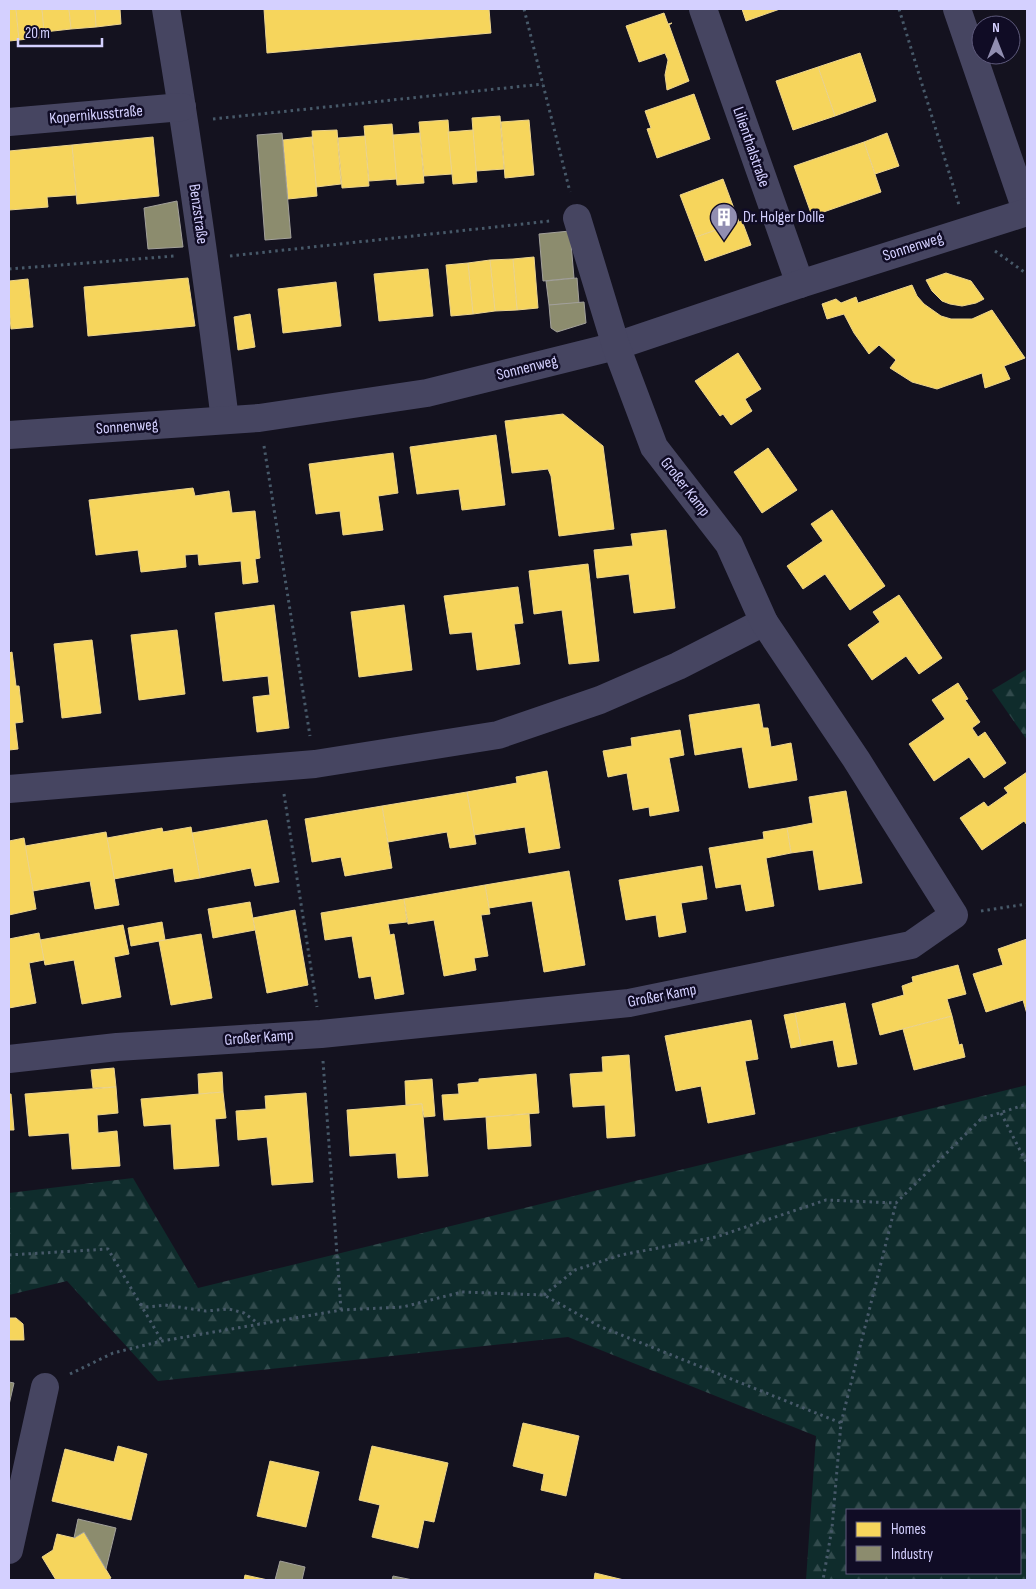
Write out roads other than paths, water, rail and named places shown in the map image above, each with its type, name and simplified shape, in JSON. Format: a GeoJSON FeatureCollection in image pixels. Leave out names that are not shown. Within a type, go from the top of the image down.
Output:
{"type":"FeatureCollection","features":[{"type":"Feature","properties":{"kind":"street","name":"Benzstraße"},"geometry":{"type":"LineString","coordinates":[[166,9],[184,114],[225,420]]}},
{"type":"Feature","properties":{"kind":"street","name":"Lilienthalstraße"},"geometry":{"type":"LineString","coordinates":[[703,9],[800,284]]}},
{"type":"Feature","properties":{"kind":"street"},"geometry":{"type":"LineString","coordinates":[[957,9],[1027,212]]}},
{"type":"Feature","properties":{"kind":"street","name":"Kopernikusstraße"},"geometry":{"type":"LineString","coordinates":[[9,122],[184,114]]}},
{"type":"Feature","properties":{"kind":"street","name":"Sonnenweg"},"geometry":{"type":"LineString","coordinates":[[9,435],[259,418],[427,393],[616,346],[800,284],[1027,212]]}},
{"type":"Feature","properties":{"kind":"street","name":"Großer Kamp"},"geometry":{"type":"LineString","coordinates":[[9,1059],[117,1047],[321,1034],[629,1003],[911,945],[954,915],[856,759],[764,622],[729,544],[654,448],[616,346],[577,218]]}},
{"type":"Feature","properties":{"kind":"street"},"geometry":{"type":"LineString","coordinates":[[9,789],[315,764],[498,734],[600,700],[678,666],[764,622]]}},
{"type":"Feature","properties":{"kind":"street"},"geometry":{"type":"LineString","coordinates":[[9,1550],[45,1387]]}},
{"type":"Feature","properties":{"kind":"place","name":"Dr. Holger Dolle"},"geometry":{"type":"Point","coordinates":[724,241]}}]}
